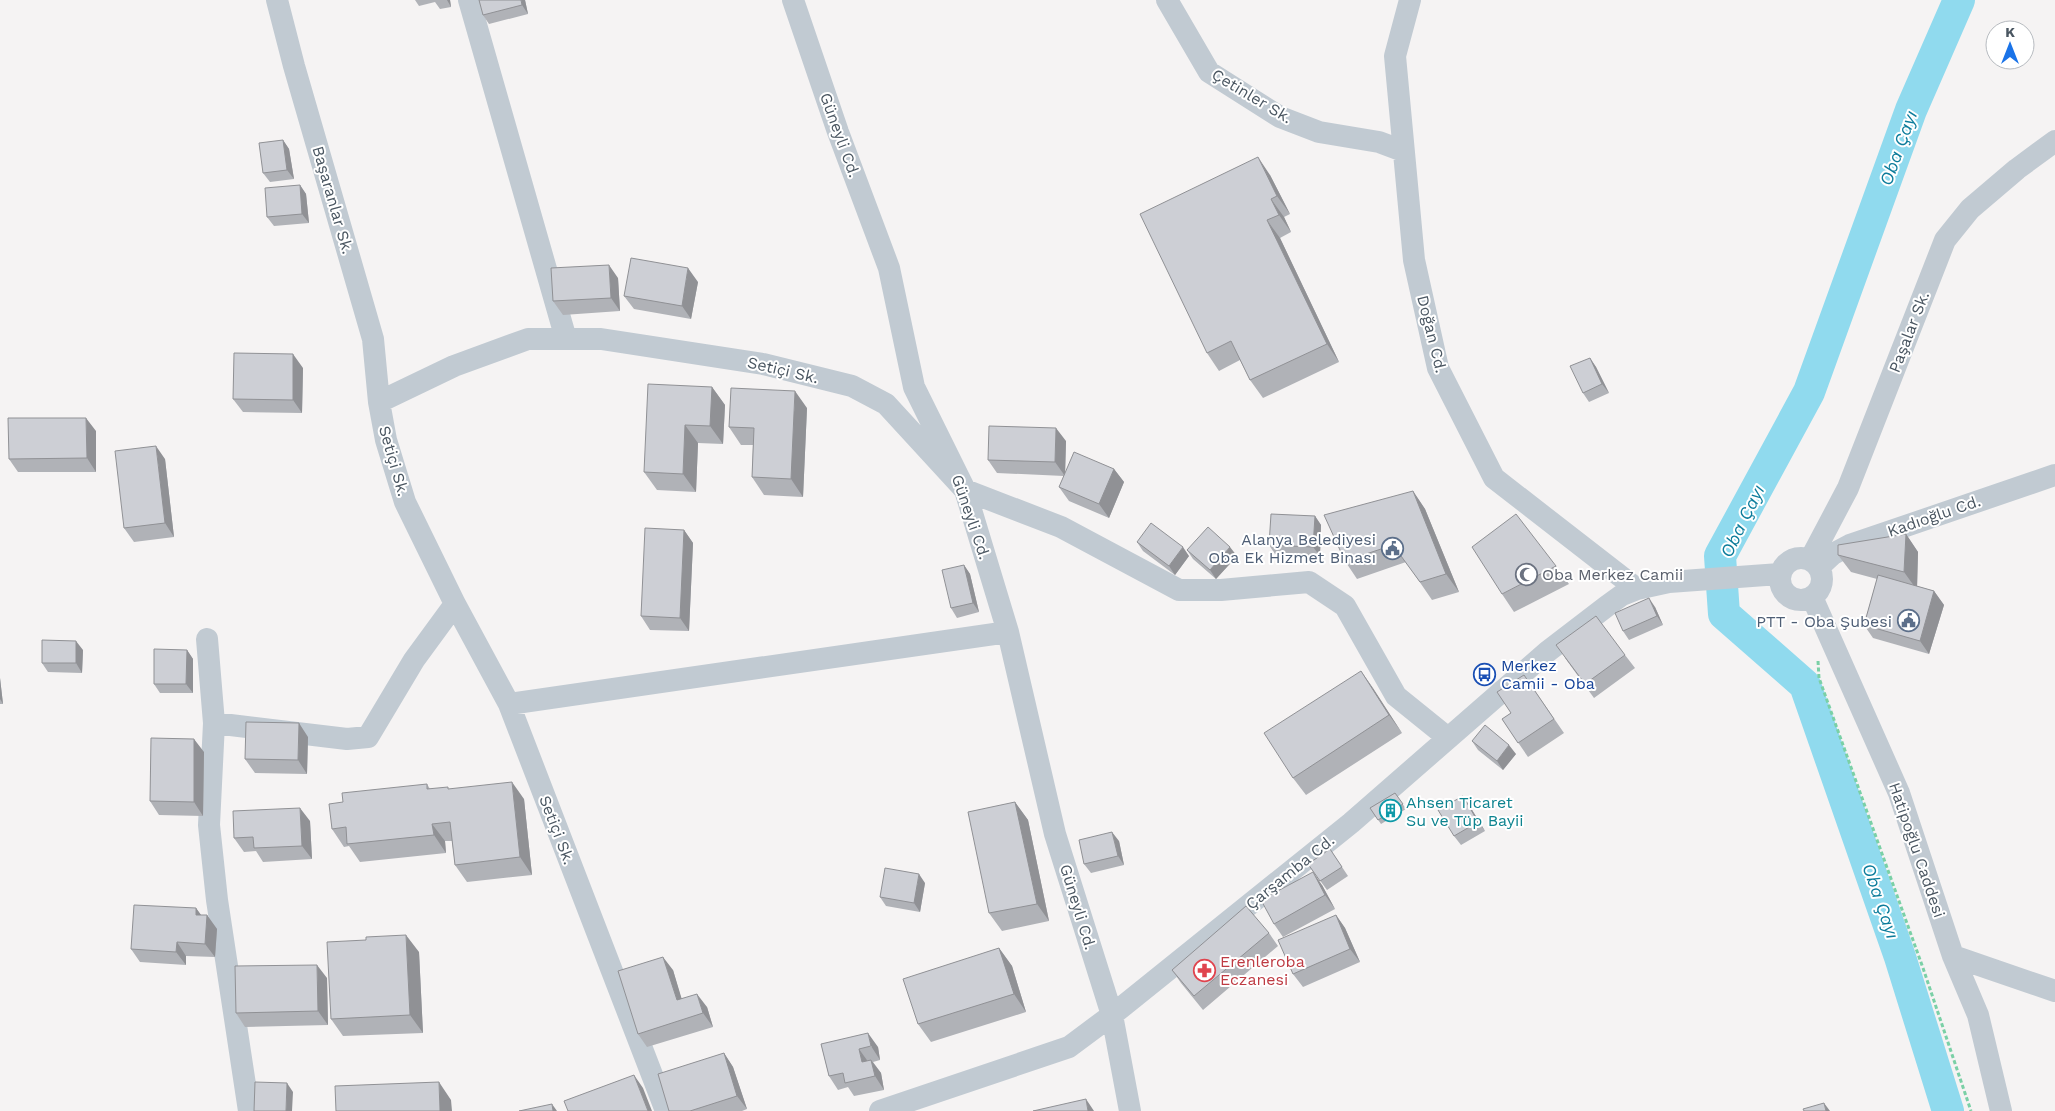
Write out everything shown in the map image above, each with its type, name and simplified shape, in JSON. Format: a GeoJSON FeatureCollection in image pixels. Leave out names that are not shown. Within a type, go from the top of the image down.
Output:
{"type":"FeatureCollection","features":[{"type":"Feature","properties":{"kind":"street","name":"Başaranlar Sk."},"geometry":{"type":"LineString","coordinates":[[277,0],[373,338],[380,402]]}},
{"type":"Feature","properties":{"kind":"street"},"geometry":{"type":"LineString","coordinates":[[468,0],[566,338]]}},
{"type":"Feature","properties":{"kind":"street","name":"Güneyli Cd."},"geometry":{"type":"LineString","coordinates":[[793,0],[838,132],[890,268],[914,387],[965,490],[1008,632],[1055,834],[1112,1015],[1130,1111]]}},
{"type":"Feature","properties":{"kind":"street","name":"Çetinler Sk."},"geometry":{"type":"LineString","coordinates":[[1167,0],[1209,72],[1280,117],[1319,132],[1378,142],[1403,151]]}},
{"type":"Feature","properties":{"kind":"street","name":"Doğan Cd."},"geometry":{"type":"LineString","coordinates":[[1410,0],[1395,56],[1414,260],[1438,368],[1494,478],[1638,589]]}},
{"type":"Feature","properties":{"kind":"street","name":"Paşalar Sk."},"geometry":{"type":"LineString","coordinates":[[1814,563],[1848,488],[1945,240],[1970,209],[2055,141]]}},
{"type":"Feature","properties":{"kind":"street","name":"Setiçi Sk."},"geometry":{"type":"LineString","coordinates":[[666,1111],[509,704],[455,604],[405,502],[386,440],[380,402],[454,366],[528,338],[601,338],[763,364],[852,386],[886,404],[965,490]]}},
{"type":"Feature","properties":{"kind":"street"},"geometry":{"type":"LineString","coordinates":[[886,404],[914,387]]}},
{"type":"Feature","properties":{"kind":"street","name":"Kadıoğlu Cd."},"geometry":{"type":"LineString","coordinates":[[1814,563],[1850,544],[2055,475]]}},
{"type":"Feature","properties":{"kind":"street"},"geometry":{"type":"LineString","coordinates":[[965,490],[1061,527],[1179,590],[1221,590],[1309,582],[1345,606],[1396,696],[1448,738]]}},
{"type":"Feature","properties":{"kind":"street"},"geometry":{"type":"LineString","coordinates":[[1804,558],[1814,563],[1821,572],[1822,584],[1816,594],[1800,600],[1788,596],[1781,586],[1780,574],[1786,563],[1804,558]]}},
{"type":"Feature","properties":{"kind":"street","name":"Çarşamba Cd."},"geometry":{"type":"LineString","coordinates":[[880,1111],[1069,1047],[1112,1015],[1351,823],[1547,652],[1614,600],[1638,589],[1669,582],[1780,574]]}},
{"type":"Feature","properties":{"kind":"street","name":"Hatipoğlu Caddesi"},"geometry":{"type":"LineString","coordinates":[[1812,597],[1898,793],[1953,956],[1978,1015],[2001,1111]]}},
{"type":"Feature","properties":{"kind":"street"},"geometry":{"type":"LineString","coordinates":[[214,723],[346,739],[368,737],[380,720],[414,660],[455,604]]}},
{"type":"Feature","properties":{"kind":"street"},"geometry":{"type":"LineString","coordinates":[[509,704],[1008,632]]}},
{"type":"Feature","properties":{"kind":"street"},"geometry":{"type":"LineString","coordinates":[[207,639],[214,723],[209,825],[217,900],[249,1111]]}},
{"type":"Feature","properties":{"kind":"street"},"geometry":{"type":"LineString","coordinates":[[1953,956],[2055,991]]}},
{"type":"Feature","properties":{"kind":"path"},"geometry":{"type":"LineString","coordinates":[[1818,654],[1819,678],[1923,968],[1971,1111]]}},
{"type":"Feature","properties":{"kind":"building"},"geometry":{"type":"Polygon","coordinates":[[[479,0],[521,0],[522,5],[483,15],[479,0]]]}},
{"type":"Feature","properties":{"kind":"building"},"geometry":{"type":"Polygon","coordinates":[[[283,140],[287,170],[263,173],[259,143],[283,140]]]}},
{"type":"Feature","properties":{"kind":"building"},"geometry":{"type":"Polygon","coordinates":[[[1258,157],[1277,196],[1271,199],[1279,215],[1267,220],[1327,344],[1250,380],[1231,341],[1207,353],[1140,214],[1258,157]]]}},
{"type":"Feature","properties":{"kind":"building"},"geometry":{"type":"Polygon","coordinates":[[[300,185],[302,214],[267,217],[265,188],[300,185]]]}},
{"type":"Feature","properties":{"kind":"building"},"geometry":{"type":"Polygon","coordinates":[[[631,258],[688,268],[682,306],[624,296],[631,258]]]}},
{"type":"Feature","properties":{"kind":"building"},"geometry":{"type":"Polygon","coordinates":[[[609,265],[611,298],[553,301],[551,268],[609,265]]]}},
{"type":"Feature","properties":{"kind":"building"},"geometry":{"type":"Polygon","coordinates":[[[234,353],[293,354],[293,400],[233,399],[234,353]]]}},
{"type":"Feature","properties":{"kind":"building"},"geometry":{"type":"Polygon","coordinates":[[[1590,358],[1602,384],[1583,393],[1570,366],[1590,358]]]}},
{"type":"Feature","properties":{"kind":"building"},"geometry":{"type":"Polygon","coordinates":[[[648,384],[712,387],[710,426],[685,425],[683,474],[644,472],[648,384]]]}},
{"type":"Feature","properties":{"kind":"building"},"geometry":{"type":"Polygon","coordinates":[[[731,388],[795,391],[791,479],[752,477],[754,428],[729,427],[731,388]]]}},
{"type":"Feature","properties":{"kind":"building"},"geometry":{"type":"Polygon","coordinates":[[[8,418],[86,418],[87,458],[9,459],[8,418]]]}},
{"type":"Feature","properties":{"kind":"building"},"geometry":{"type":"Polygon","coordinates":[[[989,426],[1056,428],[1055,462],[988,460],[989,426]]]}},
{"type":"Feature","properties":{"kind":"building"},"geometry":{"type":"Polygon","coordinates":[[[156,446],[165,523],[124,528],[115,451],[156,446]]]}},
{"type":"Feature","properties":{"kind":"building"},"geometry":{"type":"Polygon","coordinates":[[[1074,452],[1114,469],[1099,504],[1059,487],[1074,452]]]}},
{"type":"Feature","properties":{"kind":"building","name":"Alanya Belediyesi Oba Ek Hizmet Binası"},"geometry":{"type":"Polygon","coordinates":[[[1413,491],[1446,574],[1420,582],[1393,545],[1345,561],[1324,515],[1413,491]]]}},
{"type":"Feature","properties":{"kind":"building"},"geometry":{"type":"Polygon","coordinates":[[[1271,514],[1315,516],[1313,547],[1269,545],[1271,514]]]}},
{"type":"Feature","properties":{"kind":"building","name":"Oba Merkez Camii"},"geometry":{"type":"Polygon","coordinates":[[[1516,514],[1556,566],[1502,594],[1472,547],[1516,514]]]}},
{"type":"Feature","properties":{"kind":"building"},"geometry":{"type":"Polygon","coordinates":[[[1151,523],[1183,547],[1169,566],[1137,542],[1151,523]]]}},
{"type":"Feature","properties":{"kind":"building"},"geometry":{"type":"Polygon","coordinates":[[[1208,527],[1230,547],[1210,570],[1187,550],[1208,527]]]}},
{"type":"Feature","properties":{"kind":"building"},"geometry":{"type":"Polygon","coordinates":[[[645,528],[684,530],[680,618],[641,616],[645,528]]]}},
{"type":"Feature","properties":{"kind":"building"},"geometry":{"type":"Polygon","coordinates":[[[1906,534],[1904,572],[1838,555],[1838,545],[1906,534]]]}},
{"type":"Feature","properties":{"kind":"building"},"geometry":{"type":"Polygon","coordinates":[[[964,565],[973,603],[951,608],[942,570],[964,565]]]}},
{"type":"Feature","properties":{"kind":"building","name":"PTT - Oba Şubesi"},"geometry":{"type":"Polygon","coordinates":[[[1878,575],[1934,591],[1920,641],[1864,625],[1878,575]]]}},
{"type":"Feature","properties":{"kind":"building"},"geometry":{"type":"Polygon","coordinates":[[[1649,598],[1657,616],[1623,631],[1615,613],[1649,598]]]}},
{"type":"Feature","properties":{"kind":"building"},"geometry":{"type":"Polygon","coordinates":[[[1596,616],[1625,655],[1585,684],[1556,645],[1596,616]]]}},
{"type":"Feature","properties":{"kind":"building"},"geometry":{"type":"Polygon","coordinates":[[[42,640],[76,641],[76,663],[42,663],[42,640]]]}},
{"type":"Feature","properties":{"kind":"building"},"geometry":{"type":"Polygon","coordinates":[[[154,649],[187,650],[186,684],[154,684],[154,649]]]}},
{"type":"Feature","properties":{"kind":"building"},"geometry":{"type":"Polygon","coordinates":[[[1361,671],[1389,715],[1293,778],[1264,733],[1361,671]]]}},
{"type":"Feature","properties":{"kind":"building"},"geometry":{"type":"Polygon","coordinates":[[[1524,675],[1554,719],[1518,743],[1502,719],[1511,713],[1497,692],[1524,675]]]}},
{"type":"Feature","properties":{"kind":"building"},"geometry":{"type":"Polygon","coordinates":[[[246,722],[299,723],[298,760],[245,759],[246,722]]]}},
{"type":"Feature","properties":{"kind":"building"},"geometry":{"type":"Polygon","coordinates":[[[1485,725],[1509,745],[1497,761],[1472,741],[1485,725]]]}},
{"type":"Feature","properties":{"kind":"building"},"geometry":{"type":"Polygon","coordinates":[[[151,738],[194,739],[194,802],[150,801],[151,738]]]}},
{"type":"Feature","properties":{"kind":"building"},"geometry":{"type":"Polygon","coordinates":[[[512,782],[520,857],[455,865],[450,822],[432,824],[434,835],[347,844],[346,827],[332,829],[329,804],[343,802],[342,793],[427,784],[427,789],[448,787],[448,789],[512,782]]]}},
{"type":"Feature","properties":{"kind":"building","name":"Ahsen Ticaret Su ve Tüp Bayii"},"geometry":{"type":"Polygon","coordinates":[[[1395,793],[1403,804],[1378,820],[1370,808],[1395,793]]]}},
{"type":"Feature","properties":{"kind":"building"},"geometry":{"type":"Polygon","coordinates":[[[1463,796],[1478,822],[1454,836],[1438,810],[1463,796]]]}},
{"type":"Feature","properties":{"kind":"building"},"geometry":{"type":"Polygon","coordinates":[[[1015,802],[1037,904],[989,913],[968,812],[1015,802]]]}},
{"type":"Feature","properties":{"kind":"building"},"geometry":{"type":"Polygon","coordinates":[[[300,808],[302,846],[254,848],[253,837],[234,838],[233,811],[300,808]]]}},
{"type":"Feature","properties":{"kind":"building"},"geometry":{"type":"Polygon","coordinates":[[[1112,832],[1118,856],[1084,864],[1079,840],[1112,832]]]}},
{"type":"Feature","properties":{"kind":"building"},"geometry":{"type":"Polygon","coordinates":[[[1330,849],[1342,867],[1320,881],[1308,864],[1330,849]]]}},
{"type":"Feature","properties":{"kind":"building"},"geometry":{"type":"Polygon","coordinates":[[[885,868],[919,874],[914,903],[880,897],[885,868]]]}},
{"type":"Feature","properties":{"kind":"building"},"geometry":{"type":"Polygon","coordinates":[[[1313,872],[1325,895],[1274,924],[1261,900],[1313,872]]]}},
{"type":"Feature","properties":{"kind":"building"},"geometry":{"type":"Polygon","coordinates":[[[134,905],[196,908],[196,915],[207,915],[205,944],[177,942],[176,952],[131,949],[134,905]]]}},
{"type":"Feature","properties":{"kind":"building"},"geometry":{"type":"Polygon","coordinates":[[[1246,906],[1269,933],[1194,996],[1172,970],[1246,906]]]}},
{"type":"Feature","properties":{"kind":"building"},"geometry":{"type":"Polygon","coordinates":[[[1336,915],[1350,949],[1293,974],[1278,940],[1336,915]]]}},
{"type":"Feature","properties":{"kind":"building"},"geometry":{"type":"Polygon","coordinates":[[[406,935],[410,1015],[331,1019],[327,942],[366,940],[366,937],[406,935]]]}},
{"type":"Feature","properties":{"kind":"building"},"geometry":{"type":"Polygon","coordinates":[[[999,948],[1014,994],[918,1024],[903,979],[999,948]]]}},
{"type":"Feature","properties":{"kind":"building"},"geometry":{"type":"Polygon","coordinates":[[[663,957],[677,1000],[697,994],[703,1013],[638,1034],[618,971],[663,957]]]}},
{"type":"Feature","properties":{"kind":"building"},"geometry":{"type":"Polygon","coordinates":[[[317,965],[318,1011],[236,1013],[235,966],[317,965]]]}},
{"type":"Feature","properties":{"kind":"building"},"geometry":{"type":"Polygon","coordinates":[[[868,1033],[871,1046],[859,1049],[862,1062],[871,1060],[875,1076],[845,1083],[843,1073],[829,1076],[821,1044],[868,1033]]]}},
{"type":"Feature","properties":{"kind":"building"},"geometry":{"type":"Polygon","coordinates":[[[724,1053],[737,1096],[690,1111],[669,1111],[658,1074],[724,1053]]]}},
{"type":"Feature","properties":{"kind":"building"},"geometry":{"type":"Polygon","coordinates":[[[634,1075],[648,1111],[568,1111],[564,1101],[634,1075]]]}},
{"type":"Feature","properties":{"kind":"building"},"geometry":{"type":"Polygon","coordinates":[[[255,1082],[287,1083],[286,1111],[254,1111],[255,1082]]]}},
{"type":"Feature","properties":{"kind":"building"},"geometry":{"type":"Polygon","coordinates":[[[439,1082],[440,1111],[336,1111],[335,1086],[439,1082]]]}},
{"type":"Feature","properties":{"kind":"building"},"geometry":{"type":"Polygon","coordinates":[[[1086,1099],[1088,1111],[1033,1111],[1086,1099]]]}},
{"type":"Feature","properties":{"kind":"building"},"geometry":{"type":"Polygon","coordinates":[[[1824,1103],[1826,1111],[1804,1111],[1803,1109],[1824,1103]]]}},
{"type":"Feature","properties":{"kind":"building"},"geometry":{"type":"Polygon","coordinates":[[[552,1104],[553,1111],[519,1111],[552,1104]]]}},
{"type":"Feature","properties":{"kind":"waterway","name":"Oba Çayı"},"geometry":{"type":"LineString","coordinates":[[1948,1111],[1900,957],[1805,685],[1724,614],[1720,556],[1809,392],[1911,110],[1959,0]]}},
{"type":"Feature","properties":{"kind":"place","name":"Alanya Belediyesi Oba Ek Hizmet Binası"},"geometry":{"type":"Point","coordinates":[1392,548]}},
{"type":"Feature","properties":{"kind":"place","name":"Oba Merkez Camii"},"geometry":{"type":"Point","coordinates":[1526,574]}},
{"type":"Feature","properties":{"kind":"place","name":"PTT - Oba Şubesi"},"geometry":{"type":"Point","coordinates":[1908,621]}},
{"type":"Feature","properties":{"kind":"place","name":"Merkez Camii - Oba"},"geometry":{"type":"Point","coordinates":[1485,674]}},
{"type":"Feature","properties":{"kind":"place","name":"Ahsen Ticaret Su ve Tüp Bayii"},"geometry":{"type":"Point","coordinates":[1390,811]}},
{"type":"Feature","properties":{"kind":"place","name":"Erenleroba Eczanesi"},"geometry":{"type":"Point","coordinates":[1204,970]}}]}
